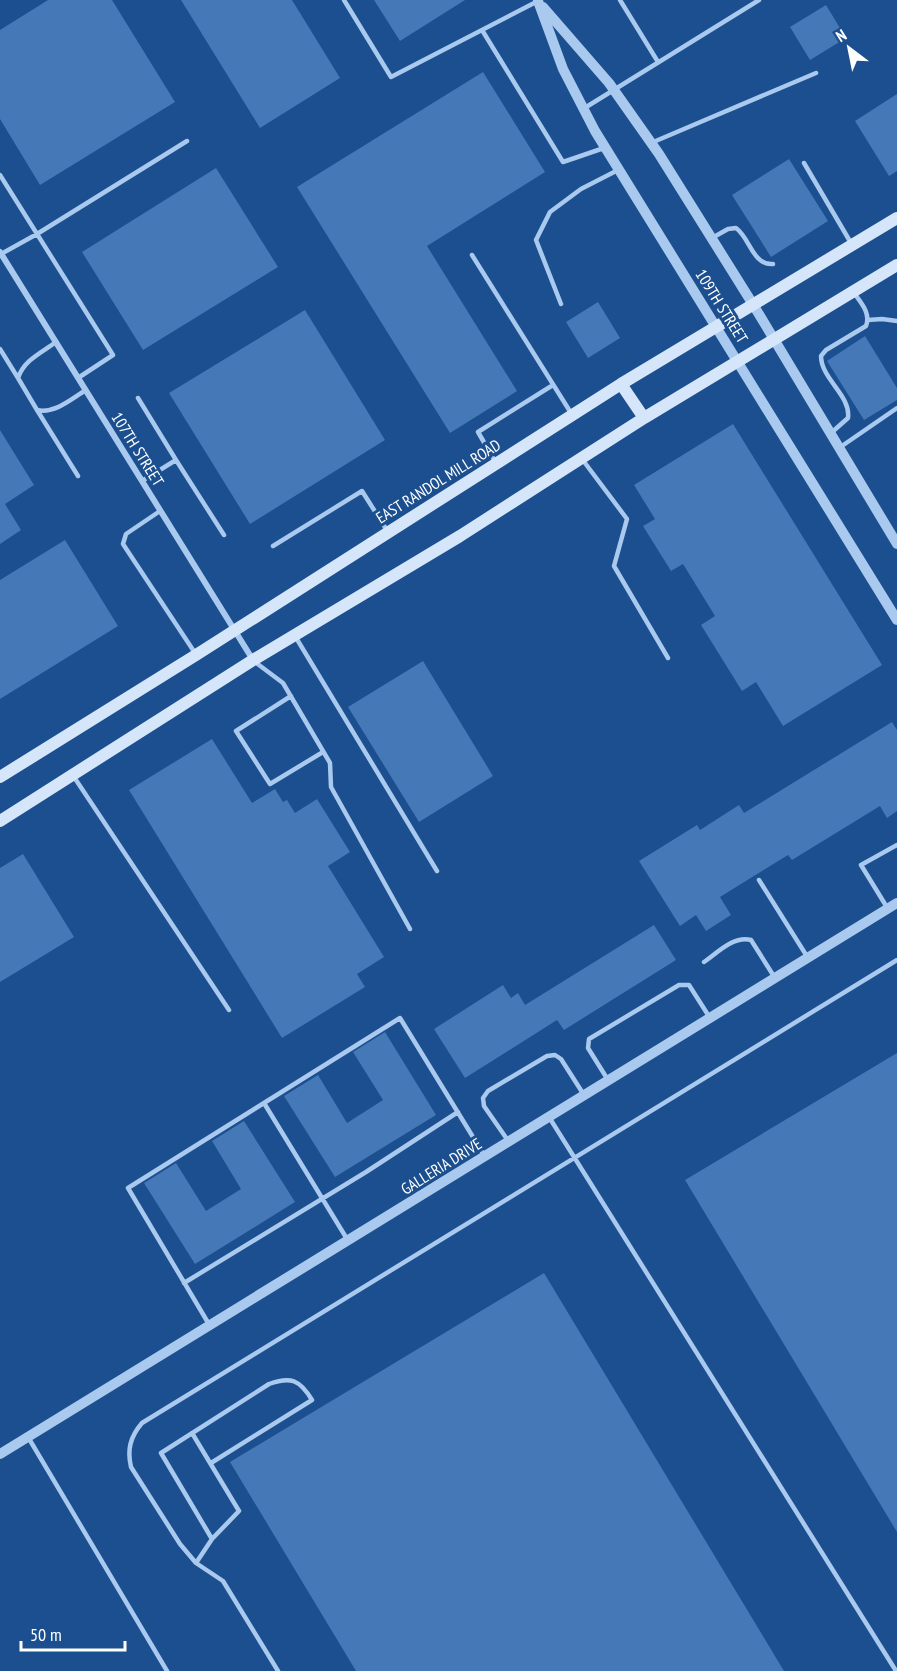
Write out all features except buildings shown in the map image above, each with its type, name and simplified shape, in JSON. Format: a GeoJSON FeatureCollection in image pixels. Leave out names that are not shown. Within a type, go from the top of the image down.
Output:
{"type":"FeatureCollection","features":[{"type":"Feature","properties":{"kind":"main road","name":"EAST RANDOL MILL ROAD"},"geometry":{"type":"LineString","coordinates":[[0,777],[621,384],[897,218]]}},
{"type":"Feature","properties":{"kind":"main road"},"geometry":{"type":"LineString","coordinates":[[0,821],[253,660],[460,536],[644,418],[897,265]]}},
{"type":"Feature","properties":{"kind":"main road"},"geometry":{"type":"LineString","coordinates":[[621,384],[644,418]]}},
{"type":"Feature","properties":{"kind":"street","name":"109TH STREET"},"geometry":{"type":"LineString","coordinates":[[538,0],[614,90],[651,143],[754,306],[897,544]]}},
{"type":"Feature","properties":{"kind":"street","name":"109TH STREET"},"geometry":{"type":"LineString","coordinates":[[538,0],[563,69],[605,148],[897,620]]}},
{"type":"Feature","properties":{"kind":"street","name":"107TH STREET"},"geometry":{"type":"LineString","coordinates":[[1,253],[253,660]]}},
{"type":"Feature","properties":{"kind":"street","name":"GALLERIA DRIVE"},"geometry":{"type":"LineString","coordinates":[[0,1454],[892,906]]}},
{"type":"Feature","properties":{"kind":"lane"},"geometry":{"type":"LineString","coordinates":[[344,0],[392,77],[538,0]]}},
{"type":"Feature","properties":{"kind":"lane"},"geometry":{"type":"LineString","coordinates":[[620,0],[658,62]]}},
{"type":"Feature","properties":{"kind":"lane"},"geometry":{"type":"LineString","coordinates":[[583,109],[759,0]]}},
{"type":"Feature","properties":{"kind":"lane"},"geometry":{"type":"LineString","coordinates":[[482,30],[563,162],[605,148]]}},
{"type":"Feature","properties":{"kind":"lane"},"geometry":{"type":"LineString","coordinates":[[651,143],[816,73]]}},
{"type":"Feature","properties":{"kind":"lane"},"geometry":{"type":"LineString","coordinates":[[1,253],[37,234],[187,141]]}},
{"type":"Feature","properties":{"kind":"lane"},"geometry":{"type":"LineString","coordinates":[[804,163],[853,245]]}},
{"type":"Feature","properties":{"kind":"lane"},"geometry":{"type":"LineString","coordinates":[[561,304],[536,240],[550,212],[581,189],[618,170]]}},
{"type":"Feature","properties":{"kind":"lane"},"geometry":{"type":"LineString","coordinates":[[0,175],[113,355],[78,378]]}},
{"type":"Feature","properties":{"kind":"lane"},"geometry":{"type":"LineString","coordinates":[[712,238],[728,229],[736,228],[742,233],[760,262],[765,265],[773,264]]}},
{"type":"Feature","properties":{"kind":"lane"},"geometry":{"type":"LineString","coordinates":[[472,255],[572,415]]}},
{"type":"Feature","properties":{"kind":"lane"},"geometry":{"type":"LineString","coordinates":[[830,434],[848,418],[849,409],[823,366],[821,356],[826,350],[866,326],[868,320],[865,308],[854,293]]}},
{"type":"Feature","properties":{"kind":"lane"},"geometry":{"type":"LineString","coordinates":[[868,320],[897,321]]}},
{"type":"Feature","properties":{"kind":"lane"},"geometry":{"type":"LineString","coordinates":[[18,378],[22,367],[28,361],[56,342]]}},
{"type":"Feature","properties":{"kind":"lane"},"geometry":{"type":"LineString","coordinates":[[0,349],[78,476]]}},
{"type":"Feature","properties":{"kind":"lane"},"geometry":{"type":"LineString","coordinates":[[496,463],[478,432],[554,385]]}},
{"type":"Feature","properties":{"kind":"lane"},"geometry":{"type":"LineString","coordinates":[[38,410],[46,412],[55,410],[86,390]]}},
{"type":"Feature","properties":{"kind":"lane"},"geometry":{"type":"LineString","coordinates":[[138,398],[224,535]]}},
{"type":"Feature","properties":{"kind":"lane"},"geometry":{"type":"LineString","coordinates":[[839,448],[897,408]]}},
{"type":"Feature","properties":{"kind":"lane"},"geometry":{"type":"LineString","coordinates":[[582,459],[627,519],[614,566],[668,658]]}},
{"type":"Feature","properties":{"kind":"lane"},"geometry":{"type":"LineString","coordinates":[[142,481],[176,460]]}},
{"type":"Feature","properties":{"kind":"lane"},"geometry":{"type":"LineString","coordinates":[[273,546],[362,490],[388,532]]}},
{"type":"Feature","properties":{"kind":"lane"},"geometry":{"type":"LineString","coordinates":[[160,511],[126,534],[123,544],[196,655]]}},
{"type":"Feature","properties":{"kind":"lane"},"geometry":{"type":"LineString","coordinates":[[295,636],[437,871]]}},
{"type":"Feature","properties":{"kind":"lane"},"geometry":{"type":"LineString","coordinates":[[253,660],[283,683],[291,696],[330,763],[331,787],[410,929]]}},
{"type":"Feature","properties":{"kind":"lane"},"geometry":{"type":"LineString","coordinates":[[291,696],[236,731],[270,784],[323,752]]}},
{"type":"Feature","properties":{"kind":"lane"},"geometry":{"type":"LineString","coordinates":[[72,774],[229,1010]]}},
{"type":"Feature","properties":{"kind":"lane"},"geometry":{"type":"LineString","coordinates":[[892,906],[861,865],[897,845]]}},
{"type":"Feature","properties":{"kind":"lane"},"geometry":{"type":"LineString","coordinates":[[759,880],[808,958]]}},
{"type":"Feature","properties":{"kind":"lane"},"geometry":{"type":"LineString","coordinates":[[704,962],[733,942],[744,938],[751,940],[775,978]]}},
{"type":"Feature","properties":{"kind":"lane"},"geometry":{"type":"LineString","coordinates":[[278,1671],[223,1581],[196,1563],[180,1544],[131,1467],[130,1444],[134,1432],[142,1423],[897,960]]}},
{"type":"Feature","properties":{"kind":"lane"},"geometry":{"type":"LineString","coordinates":[[608,1080],[588,1048],[589,1039],[679,985],[689,985],[710,1018]]}},
{"type":"Feature","properties":{"kind":"lane"},"geometry":{"type":"LineString","coordinates":[[210,1326],[128,1188],[400,1018],[485,1156]]}},
{"type":"Feature","properties":{"kind":"lane"},"geometry":{"type":"LineString","coordinates":[[508,1142],[484,1106],[483,1098],[488,1091],[547,1056],[555,1054],[561,1059],[584,1095]]}},
{"type":"Feature","properties":{"kind":"lane"},"geometry":{"type":"LineString","coordinates":[[264,1103],[348,1241]]}},
{"type":"Feature","properties":{"kind":"lane"},"geometry":{"type":"LineString","coordinates":[[184,1283],[366,1172],[458,1112]]}},
{"type":"Feature","properties":{"kind":"lane"},"geometry":{"type":"LineString","coordinates":[[549,1117],[896,1671]]}},
{"type":"Feature","properties":{"kind":"lane"},"geometry":{"type":"LineString","coordinates":[[211,1463],[312,1400],[309,1394],[297,1382],[280,1380],[269,1384],[161,1453],[212,1539]]}},
{"type":"Feature","properties":{"kind":"lane"},"geometry":{"type":"LineString","coordinates":[[192,1433],[239,1511],[212,1539],[196,1563]]}},
{"type":"Feature","properties":{"kind":"lane"},"geometry":{"type":"LineString","coordinates":[[28,1437],[167,1671]]}}]}
